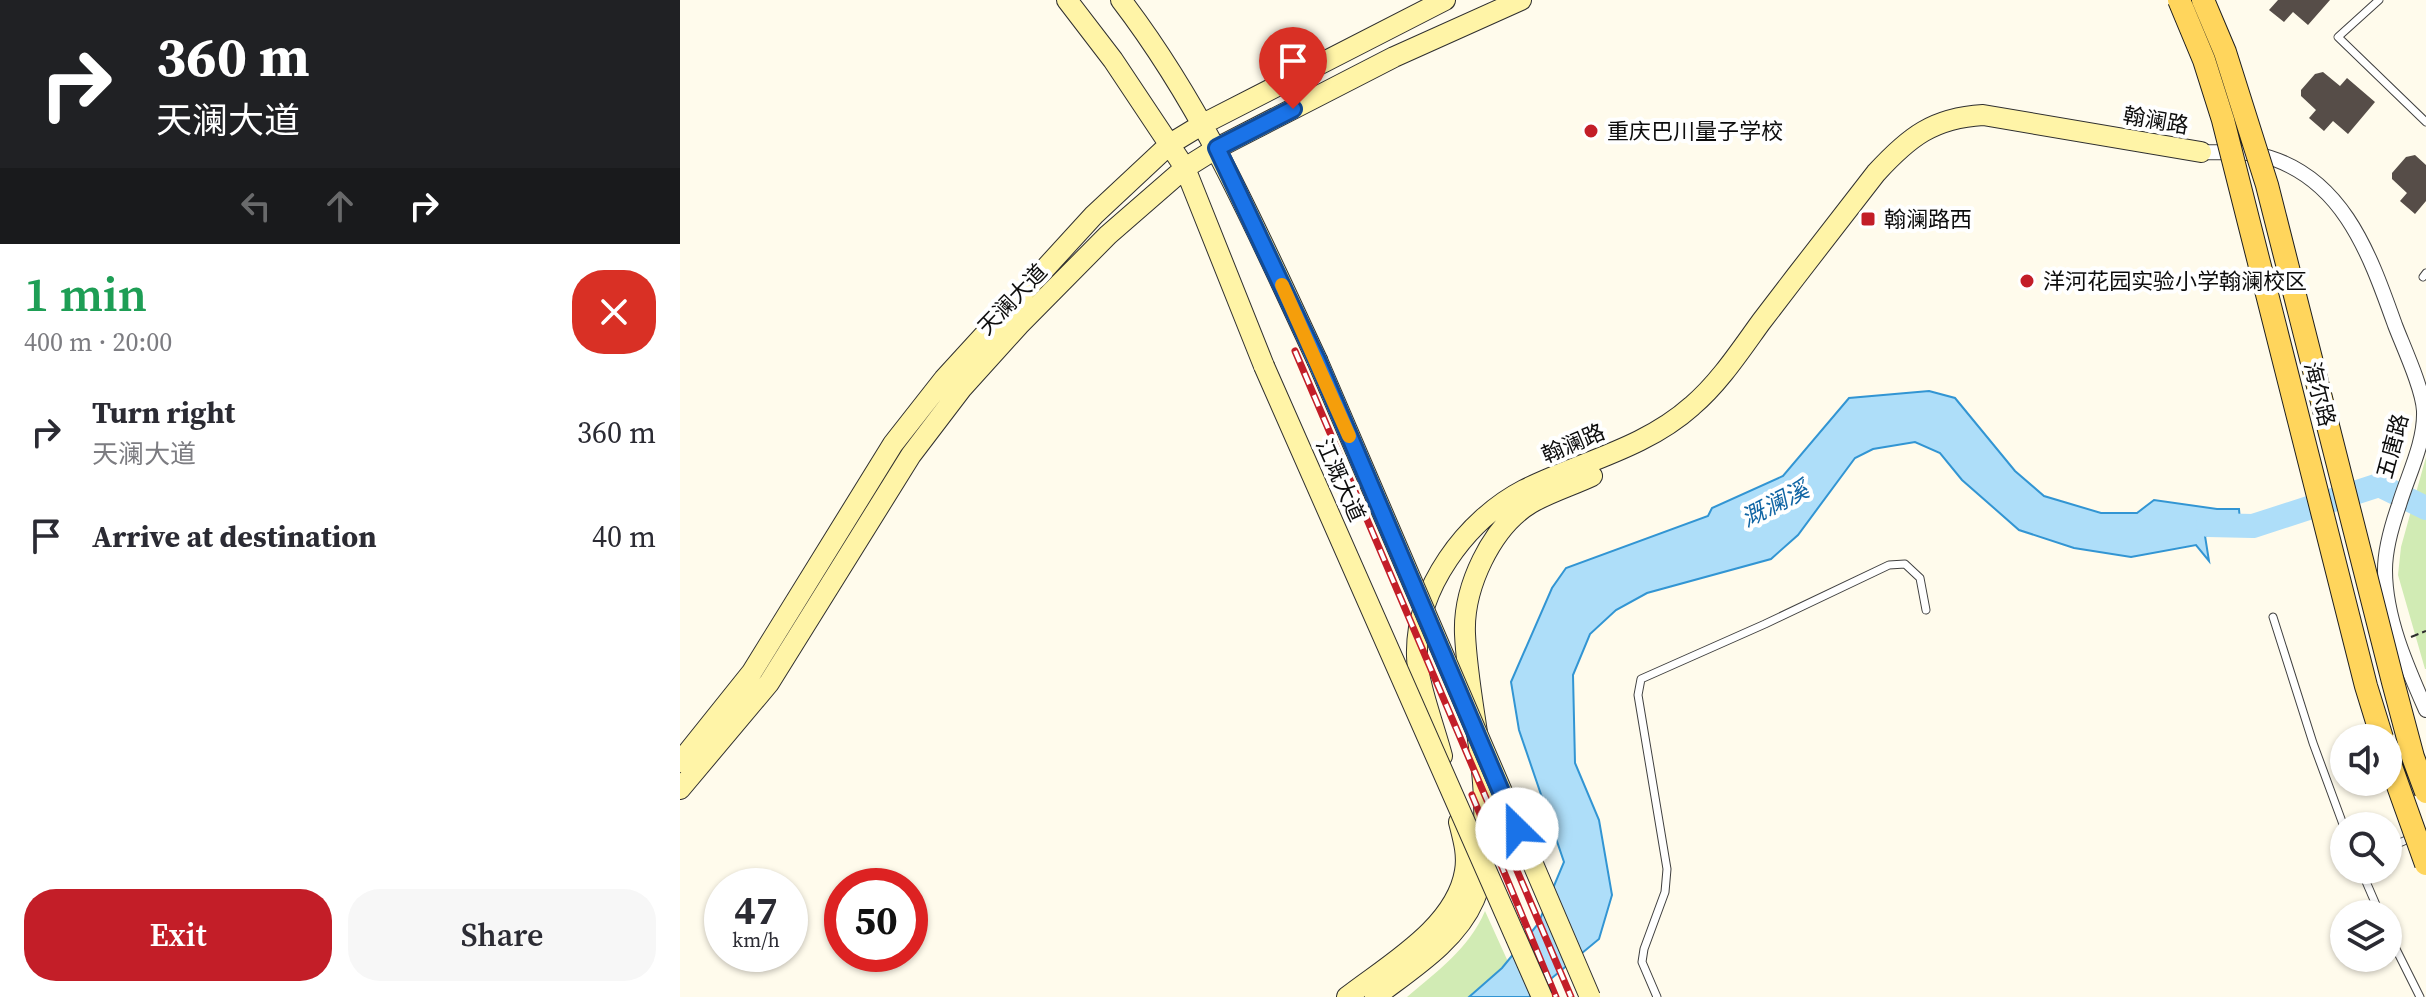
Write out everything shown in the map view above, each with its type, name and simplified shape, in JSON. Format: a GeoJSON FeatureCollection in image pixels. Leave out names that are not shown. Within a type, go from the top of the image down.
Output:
{"type":"FeatureCollection","features":[{"type":"Feature","properties":{"kind":"main road","name":"海尔路"},"geometry":{"type":"LineString","coordinates":[[2179,0],[2204,60],[2223,120],[2378,724]]}},
{"type":"Feature","properties":{"kind":"main road","name":"海尔路"},"geometry":{"type":"LineString","coordinates":[[2203,0],[2225,52],[2267,185],[2393,682],[2426,792]]}},
{"type":"Feature","properties":{"kind":"main road"},"geometry":{"type":"LineString","coordinates":[[2402,796],[2426,864]]}},
{"type":"Feature","properties":{"kind":"street","name":"江溉大道"},"geometry":{"type":"LineString","coordinates":[[1067,0],[1113,60],[1185,168],[1264,366],[1542,997]]}},
{"type":"Feature","properties":{"kind":"street","name":"江溉大道"},"geometry":{"type":"LineString","coordinates":[[1121,0],[1150,37],[1217,148],[1317,360],[1590,997]]}},
{"type":"Feature","properties":{"kind":"street","name":"天澜大道"},"geometry":{"type":"LineString","coordinates":[[680,762],[752,672],[893,444],[944,379],[1094,215],[1170,144],[1203,124],[1445,0]]}},
{"type":"Feature","properties":{"kind":"street","name":"天澜大道"},"geometry":{"type":"LineString","coordinates":[[680,789],[769,683],[911,455],[962,388],[1108,235],[1185,168],[1217,148],[1394,57],[1521,0]]}},
{"type":"Feature","properties":{"kind":"street","name":"翰澜路"},"geometry":{"type":"LineString","coordinates":[[1347,997],[1435,928],[1459,894],[1466,869],[1465,845],[1417,659],[1418,627],[1430,593],[1464,539],[1480,520],[1523,490],[1644,439],[1694,404],[1737,354],[1876,173],[1896,151],[1935,123],[1958,116],[2002,116],[2201,152]]}},
{"type":"Feature","properties":{"kind":"street","name":"翰澜路"},"geometry":{"type":"LineString","coordinates":[[1375,997],[1447,939],[1475,899],[1481,873],[1486,789],[1465,633],[1468,603],[1476,579],[1487,553],[1512,518],[1531,503],[1650,450],[1704,412],[1748,362],[1886,179],[1904,159],[1939,133],[1958,128],[1999,128],[2117,149],[2201,152]]}},
{"type":"Feature","properties":{"kind":"street","name":"五唐路"},"geometry":{"type":"LineString","coordinates":[[2201,152],[2256,154],[2301,172],[2333,197],[2357,233],[2385,298],[2423,395],[2421,441],[2393,522],[2385,568],[2402,653],[2426,710]]}},
{"type":"Feature","properties":{"kind":"lane"},"geometry":{"type":"LineString","coordinates":[[2379,0],[2338,37],[2426,122]]}},
{"type":"Feature","properties":{"kind":"lane"},"geometry":{"type":"LineString","coordinates":[[1657,997],[1642,962],[1665,892],[1667,869],[1638,695],[1641,679],[1889,565],[1905,564],[1920,578],[1926,610]]}},
{"type":"Feature","properties":{"kind":"lane"},"geometry":{"type":"LineString","coordinates":[[2273,617],[2338,812]]}},
{"type":"Feature","properties":{"kind":"lane"},"geometry":{"type":"LineString","coordinates":[[2402,842],[2426,832]]}},
{"type":"Feature","properties":{"kind":"lane"},"geometry":{"type":"LineString","coordinates":[[2402,961],[2420,997]]}},
{"type":"Feature","properties":{"kind":"green space"},"geometry":{"type":"Polygon","coordinates":[[[2426,457],[2425,669],[2398,575],[2401,547],[2426,457]]]}},
{"type":"Feature","properties":{"kind":"green space"},"geometry":{"type":"Polygon","coordinates":[[[1485,911],[1524,997],[1407,997],[1461,948],[1485,911]]]}},
{"type":"Feature","properties":{"kind":"water"},"geometry":{"type":"Polygon","coordinates":[[[1929,391],[1955,398],[2015,471],[2044,496],[2101,513],[2137,513],[2154,500],[2239,509],[2241,534],[2205,536],[2209,561],[2196,545],[2131,557],[2074,548],[2019,530],[1962,480],[1940,453],[1915,442],[1873,449],[1855,458],[1798,535],[1771,559],[1647,593],[1616,610],[1590,634],[1573,675],[1575,763],[1599,820],[1612,895],[1599,939],[1529,997],[1469,997],[1502,968],[1538,924],[1564,862],[1519,730],[1511,682],[1552,588],[1566,568],[1708,516],[1712,508],[1783,476],[1849,398],[1929,391]]]}},
{"type":"Feature","properties":{"kind":"building"},"geometry":{"type":"Polygon","coordinates":[[[2278,0],[2330,0],[2308,25],[2293,12],[2284,22],[2269,10],[2278,0]]]}},
{"type":"Feature","properties":{"kind":"building"},"geometry":{"type":"Polygon","coordinates":[[[2323,72],[2340,86],[2347,78],[2375,102],[2348,134],[2333,121],[2324,131],[2309,118],[2316,110],[2301,96],[2301,90],[2315,74],[2323,72]]]}},
{"type":"Feature","properties":{"kind":"building"},"geometry":{"type":"Polygon","coordinates":[[[2415,155],[2426,165],[2426,201],[2415,214],[2400,201],[2407,193],[2392,179],[2392,173],[2406,157],[2415,155]]]}},
{"type":"Feature","properties":{"kind":"waterway","name":"溉澜溪"},"geometry":{"type":"LineString","coordinates":[[2208,525],[2253,526],[2379,485],[2426,508]]}},
{"type":"Feature","properties":{"kind":"railway"},"geometry":{"type":"LineString","coordinates":[[1295,351],[1571,997]]}},
{"type":"Feature","properties":{"kind":"railway"},"geometry":{"type":"LineString","coordinates":[[1472,795],[1556,997]]}},
{"type":"Feature","properties":{"kind":"slow traffic"},"geometry":{"type":"LineString","coordinates":[[1282,285],[1349,436]]}},
{"type":"Feature","properties":{"kind":"place","name":"重庆巴川量子学校"},"geometry":{"type":"Point","coordinates":[1591,131]}},
{"type":"Feature","properties":{"kind":"place","name":"翰澜路西"},"geometry":{"type":"Point","coordinates":[1868,219]}},
{"type":"Feature","properties":{"kind":"place","name":"洋河花园实验小学翰澜校区"},"geometry":{"type":"Point","coordinates":[2027,281]}},
{"type":"Feature","properties":{"kind":"route"},"geometry":{"type":"LineString","coordinates":[[1293,109],[1217,148],[1317,360],[1517,829]]}}]}
